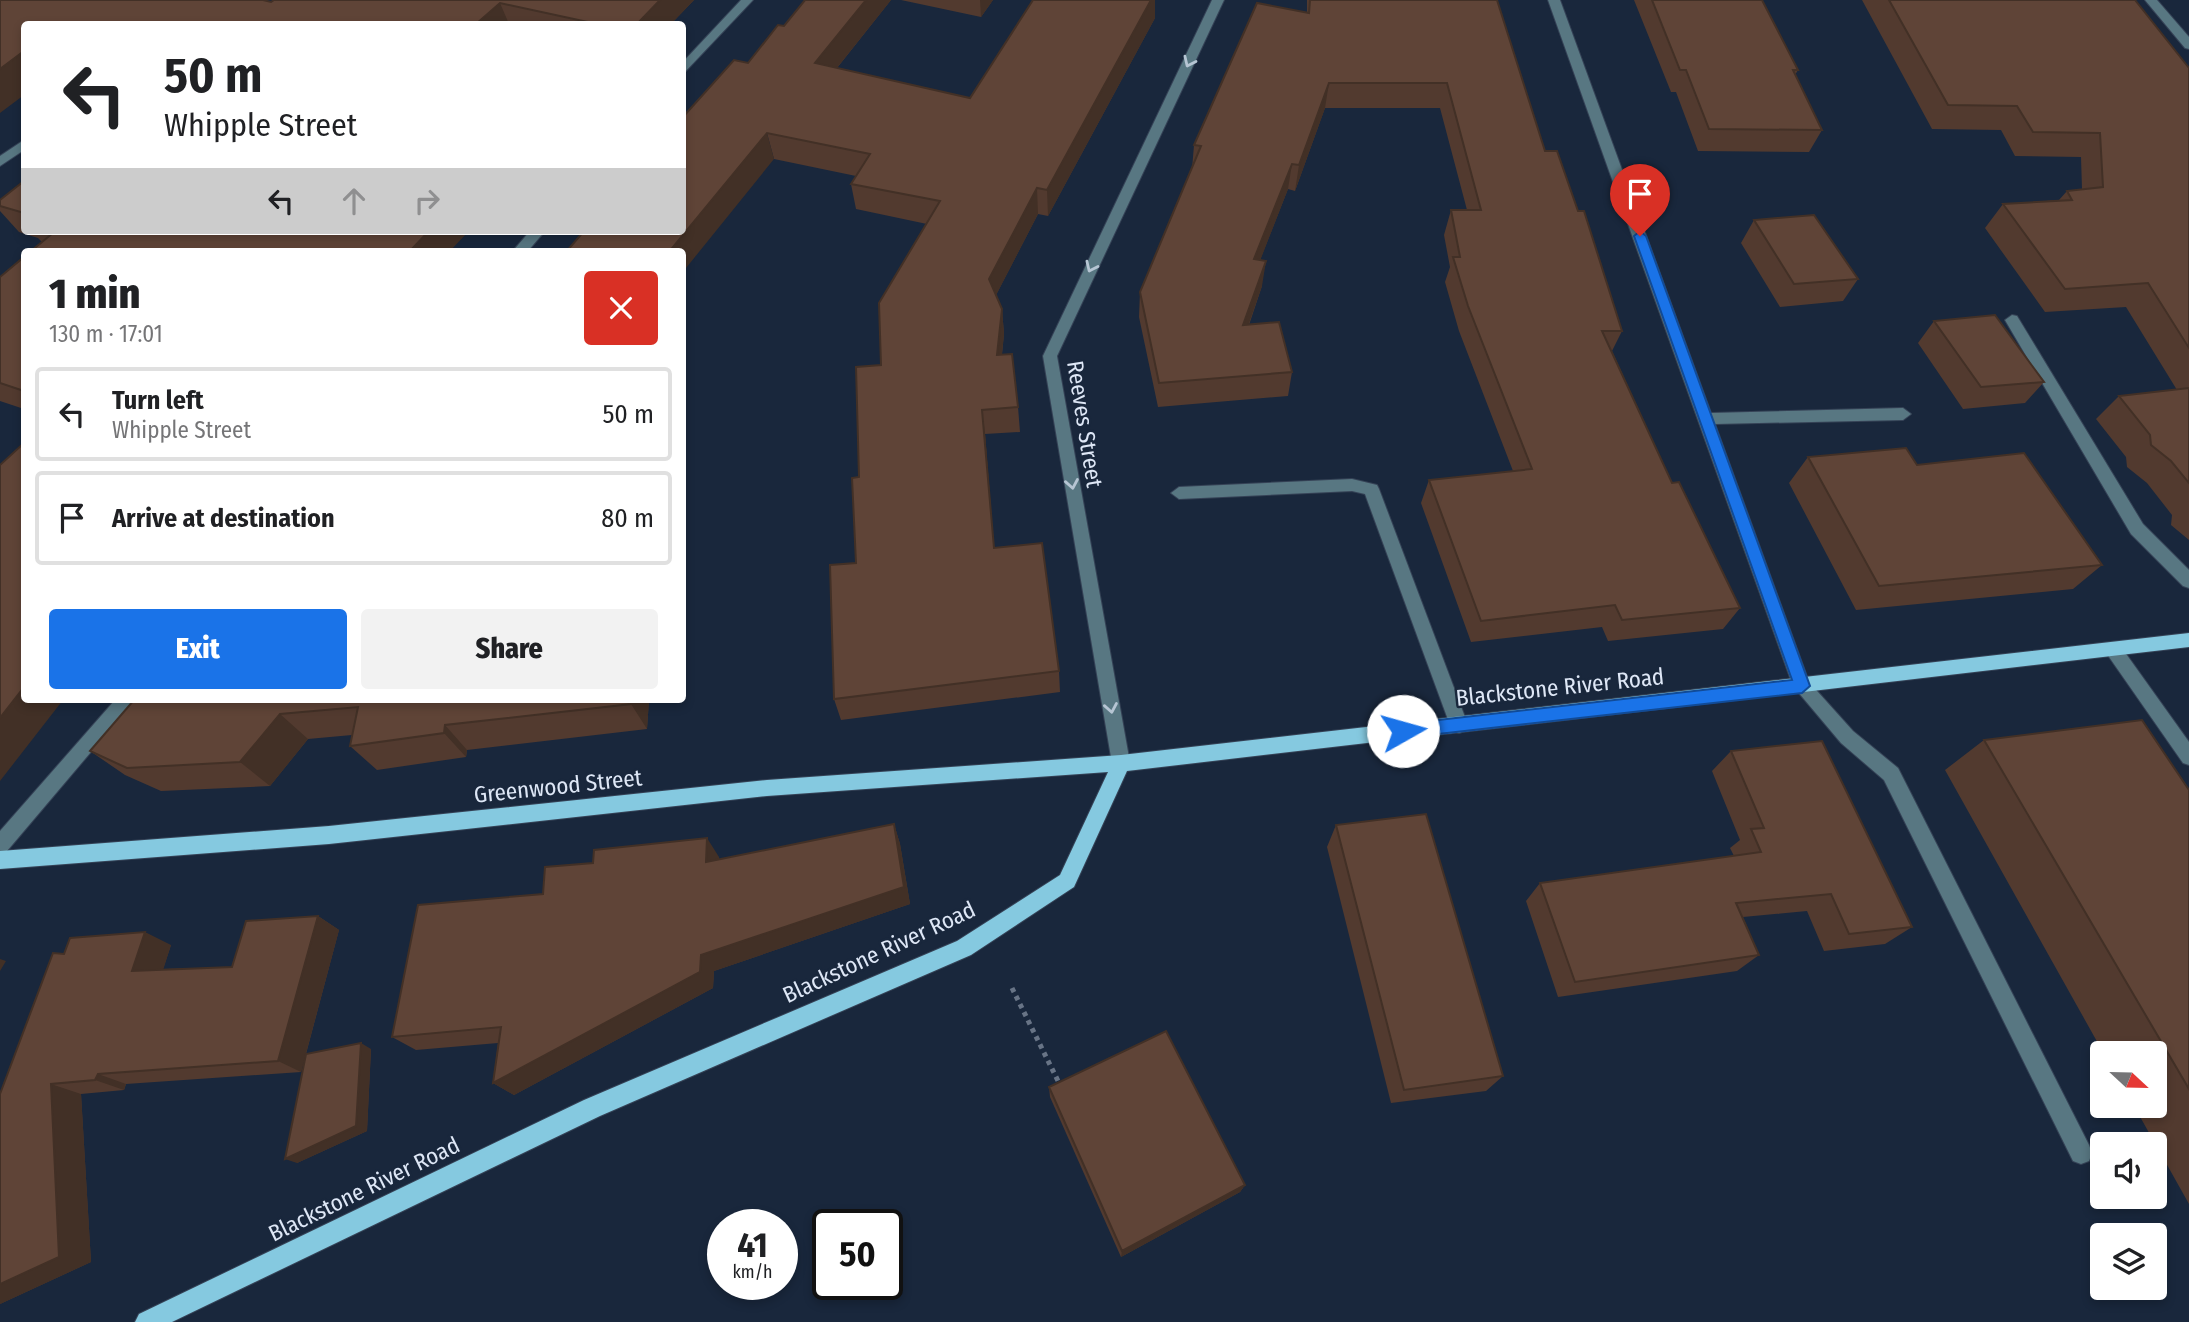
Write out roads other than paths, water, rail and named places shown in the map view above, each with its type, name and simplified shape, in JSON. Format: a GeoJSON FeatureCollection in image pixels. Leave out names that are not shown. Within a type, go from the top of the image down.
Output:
{"type":"FeatureCollection","features":[{"type":"Feature","properties":{"kind":"main road","name":"Blackstone River Road"},"geometry":{"type":"LineString","coordinates":[[148,1322],[592,1108],[964,947],[1068,881],[1121,763],[2189,640]]}},
{"type":"Feature","properties":{"kind":"main road","name":"Greenwood Street"},"geometry":{"type":"LineString","coordinates":[[0,860],[329,835],[767,788],[1121,763]]}},
{"type":"Feature","properties":{"kind":"street"},"geometry":{"type":"LineString","coordinates":[[686,67],[747,0]]}},
{"type":"Feature","properties":{"kind":"street","name":"Reeves Street"},"geometry":{"type":"LineString","coordinates":[[1121,763],[1050,356],[1218,0]]}},
{"type":"Feature","properties":{"kind":"street"},"geometry":{"type":"LineString","coordinates":[[1554,0],[1802,686],[1847,737],[1891,774],[2081,1153]]}},
{"type":"Feature","properties":{"kind":"street"},"geometry":{"type":"LineString","coordinates":[[2151,0],[2189,45]]}},
{"type":"Feature","properties":{"kind":"street"},"geometry":{"type":"LineString","coordinates":[[0,162],[21,146]]}},
{"type":"Feature","properties":{"kind":"street"},"geometry":{"type":"LineString","coordinates":[[523,248],[534,235]]}},
{"type":"Feature","properties":{"kind":"street"},"geometry":{"type":"LineString","coordinates":[[2012,320],[2137,529],[2189,581]]}},
{"type":"Feature","properties":{"kind":"street"},"geometry":{"type":"LineString","coordinates":[[1707,419],[1903,414]]}},
{"type":"Feature","properties":{"kind":"street"},"geometry":{"type":"LineString","coordinates":[[1179,493],[1352,485],[1371,489],[1458,725]]}},
{"type":"Feature","properties":{"kind":"street"},"geometry":{"type":"LineString","coordinates":[[2113,649],[2189,757]]}},
{"type":"Feature","properties":{"kind":"street"},"geometry":{"type":"LineString","coordinates":[[0,845],[123,703]]}}]}
